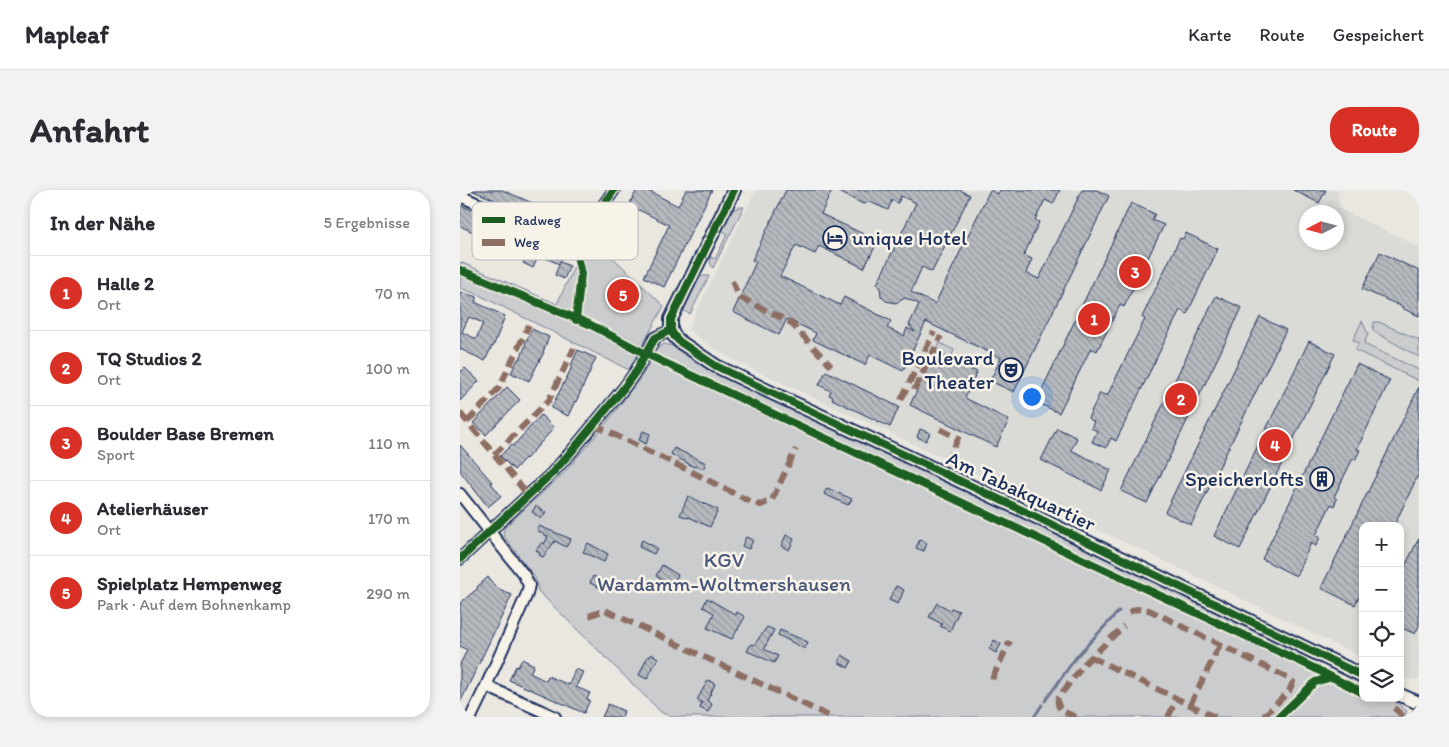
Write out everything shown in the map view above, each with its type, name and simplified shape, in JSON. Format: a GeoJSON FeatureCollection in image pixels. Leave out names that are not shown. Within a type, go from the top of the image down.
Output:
{"type":"FeatureCollection","features":[{"type":"Feature","properties":{"kind":"street"},"geometry":{"type":"LineString","coordinates":[[606,202],[614,190]]}},
{"type":"Feature","properties":{"kind":"street"},"geometry":{"type":"LineString","coordinates":[[460,559],[552,473],[623,390],[655,338],[671,330],[672,319],[734,190]]}},
{"type":"Feature","properties":{"kind":"street"},"geometry":{"type":"LineString","coordinates":[[460,196],[474,202]]}},
{"type":"Feature","properties":{"kind":"street","name":"Am Tabakquartier"},"geometry":{"type":"LineString","coordinates":[[671,330],[680,342],[716,366],[1024,511],[1359,674]]}},
{"type":"Feature","properties":{"kind":"street"},"geometry":{"type":"LineString","coordinates":[[460,494],[524,574],[529,585],[527,594],[471,717]]}},
{"type":"Feature","properties":{"kind":"street"},"geometry":{"type":"LineString","coordinates":[[486,686],[555,717]]}},
{"type":"Feature","properties":{"kind":"street"},"geometry":{"type":"LineString","coordinates":[[1404,696],[1419,703]]}},
{"type":"Feature","properties":{"kind":"shaded area"},"geometry":{"type":"Polygon","coordinates":[[[756,190],[1339,190],[1340,205],[1299,205],[1299,250],[1344,250],[1344,211],[1419,247],[1419,679],[1404,679],[1404,522],[1359,522],[1359,656],[1169,563],[735,361],[704,342],[688,329],[756,190]]]}},
{"type":"Feature","properties":{"kind":"green space"},"geometry":{"type":"Polygon","coordinates":[[[744,207],[713,268],[710,263],[710,256],[715,259],[727,234],[722,230],[730,211],[744,207]]]}},
{"type":"Feature","properties":{"kind":"green space"},"geometry":{"type":"Polygon","coordinates":[[[577,260],[615,260],[664,306],[629,370],[479,295],[460,288],[460,262],[557,304],[577,260]]]}},
{"type":"Feature","properties":{"kind":"green space"},"geometry":{"type":"Polygon","coordinates":[[[703,276],[709,276],[690,314],[682,310],[696,281],[703,276]]]}},
{"type":"Feature","properties":{"kind":"green space"},"geometry":{"type":"Polygon","coordinates":[[[1362,321],[1368,334],[1364,344],[1419,370],[1419,381],[1355,350],[1359,343],[1353,340],[1362,321]]]}},
{"type":"Feature","properties":{"kind":"green space"},"geometry":{"type":"Polygon","coordinates":[[[1374,322],[1379,322],[1419,340],[1419,357],[1373,331],[1374,322]]]}},
{"type":"Feature","properties":{"kind":"green space"},"geometry":{"type":"Polygon","coordinates":[[[940,343],[954,350],[950,359],[935,352],[940,343]]]}},
{"type":"Feature","properties":{"kind":"green space","name":"KGV Wardamm-Woltmershausen"},"geometry":{"type":"Polygon","coordinates":[[[664,344],[673,346],[698,360],[1348,673],[1359,679],[1359,702],[1396,702],[1407,711],[1404,717],[671,717],[661,712],[538,591],[536,579],[503,532],[505,527],[563,474],[608,421],[643,374],[657,349],[664,344]]]}},
{"type":"Feature","properties":{"kind":"building"},"geometry":{"type":"Polygon","coordinates":[[[471,190],[502,190],[530,202],[500,202],[471,190]]]}},
{"type":"Feature","properties":{"kind":"building"},"geometry":{"type":"Polygon","coordinates":[[[637,190],[647,190],[678,206],[686,190],[712,190],[664,287],[644,277],[669,225],[638,210],[638,202],[631,202],[637,190]]]}},
{"type":"Feature","properties":{"kind":"building"},"geometry":{"type":"Polygon","coordinates":[[[786,190],[832,190],[821,214],[878,241],[864,268],[819,246],[815,254],[796,245],[780,276],[840,305],[844,297],[891,321],[887,328],[904,336],[907,328],[915,332],[909,325],[919,304],[905,298],[896,303],[886,301],[881,296],[880,286],[877,284],[916,203],[901,196],[898,203],[892,200],[888,210],[870,202],[863,204],[835,190],[960,190],[970,195],[932,272],[922,267],[911,292],[935,304],[990,190],[998,194],[1000,190],[1060,190],[1053,204],[1045,200],[1035,220],[1039,222],[1024,255],[1032,259],[1026,273],[1039,279],[1082,190],[1097,190],[1109,196],[1014,392],[990,381],[1001,358],[926,322],[903,371],[870,355],[865,365],[813,340],[816,333],[787,319],[779,335],[733,312],[756,262],[752,260],[786,190]]]}},
{"type":"Feature","properties":{"kind":"building"},"geometry":{"type":"Polygon","coordinates":[[[1293,190],[1326,190],[1319,203],[1293,190]]]}},
{"type":"Feature","properties":{"kind":"building"},"geometry":{"type":"Polygon","coordinates":[[[1131,203],[1155,214],[1152,220],[1164,225],[1124,307],[1120,305],[1097,351],[1091,348],[1059,413],[1036,402],[1131,203]]]}},
{"type":"Feature","properties":{"kind":"building"},"geometry":{"type":"Polygon","coordinates":[[[460,205],[472,210],[472,232],[460,226],[460,205]]]}},
{"type":"Feature","properties":{"kind":"building"},"geometry":{"type":"Polygon","coordinates":[[[1186,233],[1218,249],[1187,314],[1180,310],[1116,441],[1111,438],[1106,448],[1092,442],[1097,431],[1091,428],[1094,422],[1088,418],[1100,393],[1107,396],[1145,319],[1142,317],[1180,238],[1183,239],[1186,233]]]}},
{"type":"Feature","properties":{"kind":"building"},"geometry":{"type":"Polygon","coordinates":[[[1380,252],[1419,271],[1419,316],[1362,289],[1380,252]]]}},
{"type":"Feature","properties":{"kind":"building"},"geometry":{"type":"Polygon","coordinates":[[[522,260],[537,260],[533,268],[523,263],[524,261],[522,260]]]}},
{"type":"Feature","properties":{"kind":"building"},"geometry":{"type":"Polygon","coordinates":[[[550,260],[561,260],[559,264],[550,260]]]}},
{"type":"Feature","properties":{"kind":"building"},"geometry":{"type":"Polygon","coordinates":[[[560,262],[570,266],[564,279],[555,275],[560,262]]]}},
{"type":"Feature","properties":{"kind":"building"},"geometry":{"type":"Polygon","coordinates":[[[460,292],[477,297],[475,302],[505,316],[493,347],[485,361],[460,349],[460,292]],[[469,317],[462,332],[476,339],[483,323],[469,317]]]}},
{"type":"Feature","properties":{"kind":"building"},"geometry":{"type":"Polygon","coordinates":[[[1216,296],[1242,308],[1147,503],[1121,491],[1216,296]]]}},
{"type":"Feature","properties":{"kind":"building"},"geometry":{"type":"Polygon","coordinates":[[[1260,317],[1286,330],[1191,525],[1165,512],[1260,317]]]}},
{"type":"Feature","properties":{"kind":"building"},"geometry":{"type":"Polygon","coordinates":[[[532,329],[549,337],[544,352],[529,381],[511,373],[518,359],[520,359],[532,329]]]}},
{"type":"Feature","properties":{"kind":"building"},"geometry":{"type":"Polygon","coordinates":[[[1309,341],[1335,354],[1240,549],[1214,536],[1309,341]]]}},
{"type":"Feature","properties":{"kind":"building"},"geometry":{"type":"Polygon","coordinates":[[[578,350],[596,358],[568,416],[551,408],[569,373],[578,350]]]}},
{"type":"Feature","properties":{"kind":"building"},"geometry":{"type":"Polygon","coordinates":[[[935,352],[977,372],[965,398],[1009,420],[996,447],[910,405],[935,352]]]}},
{"type":"Feature","properties":{"kind":"building","name":"Speicherlofts"},"geometry":{"type":"Polygon","coordinates":[[[1357,364],[1390,380],[1357,449],[1360,450],[1355,460],[1353,458],[1334,497],[1337,499],[1334,506],[1331,504],[1316,535],[1320,537],[1316,546],[1311,543],[1296,576],[1262,559],[1357,364]]]}},
{"type":"Feature","properties":{"kind":"building"},"geometry":{"type":"Polygon","coordinates":[[[465,368],[479,381],[460,401],[460,371],[465,368]]]}},
{"type":"Feature","properties":{"kind":"building"},"geometry":{"type":"Polygon","coordinates":[[[826,371],[899,407],[890,427],[832,399],[833,397],[829,395],[831,391],[819,385],[826,371]]]}},
{"type":"Feature","properties":{"kind":"building"},"geometry":{"type":"Polygon","coordinates":[[[507,387],[520,400],[486,435],[473,423],[507,387]]]}},
{"type":"Feature","properties":{"kind":"building"},"geometry":{"type":"Polygon","coordinates":[[[1419,387],[1419,473],[1396,522],[1359,522],[1359,597],[1355,605],[1321,588],[1419,387]]]}},
{"type":"Feature","properties":{"kind":"building"},"geometry":{"type":"Polygon","coordinates":[[[541,415],[554,428],[514,470],[500,456],[511,445],[513,446],[541,415]]]}},
{"type":"Feature","properties":{"kind":"building"},"geometry":{"type":"Polygon","coordinates":[[[1057,428],[1077,438],[1071,450],[1111,470],[1101,490],[1041,460],[1057,428]]]}},
{"type":"Feature","properties":{"kind":"building"},"geometry":{"type":"Polygon","coordinates":[[[920,429],[930,433],[926,441],[917,437],[920,429]]]}},
{"type":"Feature","properties":{"kind":"building"},"geometry":{"type":"Polygon","coordinates":[[[643,431],[650,434],[646,444],[639,440],[643,431]]]}},
{"type":"Feature","properties":{"kind":"building"},"geometry":{"type":"Polygon","coordinates":[[[460,445],[492,482],[501,496],[488,507],[460,471],[460,445]]]}},
{"type":"Feature","properties":{"kind":"building"},"geometry":{"type":"Polygon","coordinates":[[[674,448],[706,463],[703,469],[694,467],[671,454],[674,448]]]}},
{"type":"Feature","properties":{"kind":"building"},"geometry":{"type":"Polygon","coordinates":[[[827,488],[852,499],[848,505],[824,494],[827,488]]]}},
{"type":"Feature","properties":{"kind":"building"},"geometry":{"type":"Polygon","coordinates":[[[688,496],[718,510],[710,527],[680,515],[688,496]]]}},
{"type":"Feature","properties":{"kind":"building"},"geometry":{"type":"Polygon","coordinates":[[[536,506],[546,513],[541,519],[532,512],[536,506]]]}},
{"type":"Feature","properties":{"kind":"building"},"geometry":{"type":"Polygon","coordinates":[[[539,526],[571,539],[566,547],[555,541],[543,557],[536,550],[542,542],[544,544],[548,537],[537,530],[539,526]]]}},
{"type":"Feature","properties":{"kind":"building"},"geometry":{"type":"Polygon","coordinates":[[[786,535],[794,539],[789,550],[781,546],[786,535]]]}},
{"type":"Feature","properties":{"kind":"building"},"geometry":{"type":"Polygon","coordinates":[[[746,537],[753,540],[749,549],[742,546],[746,537]]]}},
{"type":"Feature","properties":{"kind":"building"},"geometry":{"type":"Polygon","coordinates":[[[1419,538],[1419,626],[1415,634],[1404,629],[1404,568],[1419,538]]]}},
{"type":"Feature","properties":{"kind":"building"},"geometry":{"type":"Polygon","coordinates":[[[920,539],[927,543],[924,551],[916,548],[920,539]]]}},
{"type":"Feature","properties":{"kind":"building"},"geometry":{"type":"Polygon","coordinates":[[[642,540],[657,548],[654,554],[639,547],[642,540]]]}},
{"type":"Feature","properties":{"kind":"building"},"geometry":{"type":"Polygon","coordinates":[[[588,543],[608,554],[604,562],[583,552],[588,543]]]}},
{"type":"Feature","properties":{"kind":"building"},"geometry":{"type":"Polygon","coordinates":[[[662,565],[678,575],[672,586],[656,576],[662,565]]]}},
{"type":"Feature","properties":{"kind":"building"},"geometry":{"type":"Polygon","coordinates":[[[593,576],[612,585],[609,592],[590,583],[593,576]]]}},
{"type":"Feature","properties":{"kind":"building"},"geometry":{"type":"Polygon","coordinates":[[[488,577],[502,591],[512,595],[460,703],[460,664],[467,650],[460,646],[460,603],[488,577]]]}},
{"type":"Feature","properties":{"kind":"building"},"geometry":{"type":"Polygon","coordinates":[[[896,586],[904,590],[898,604],[889,600],[896,586]]]}},
{"type":"Feature","properties":{"kind":"building"},"geometry":{"type":"Polygon","coordinates":[[[707,598],[736,615],[737,612],[745,617],[732,639],[707,628],[714,613],[703,607],[707,598]]]}},
{"type":"Feature","properties":{"kind":"building"},"geometry":{"type":"Polygon","coordinates":[[[937,603],[950,610],[951,608],[959,611],[950,631],[929,617],[937,603]]]}},
{"type":"Feature","properties":{"kind":"building"},"geometry":{"type":"Polygon","coordinates":[[[767,627],[774,630],[764,649],[778,656],[774,663],[747,651],[751,644],[754,645],[767,627]]]}},
{"type":"Feature","properties":{"kind":"building"},"geometry":{"type":"Polygon","coordinates":[[[780,630],[808,642],[805,649],[778,635],[780,630]]]}},
{"type":"Feature","properties":{"kind":"building"},"geometry":{"type":"Polygon","coordinates":[[[994,640],[1001,644],[996,653],[989,649],[994,640]]]}},
{"type":"Feature","properties":{"kind":"building"},"geometry":{"type":"Polygon","coordinates":[[[651,654],[658,658],[647,679],[639,675],[648,656],[650,657],[651,654]]]}},
{"type":"Feature","properties":{"kind":"building"},"geometry":{"type":"Polygon","coordinates":[[[842,655],[852,661],[848,668],[838,662],[842,655]]]}},
{"type":"Feature","properties":{"kind":"building"},"geometry":{"type":"Polygon","coordinates":[[[522,659],[534,665],[530,673],[546,681],[548,676],[569,685],[575,669],[583,672],[576,687],[590,693],[587,699],[590,700],[584,713],[509,680],[522,659]]]}},
{"type":"Feature","properties":{"kind":"building"},"geometry":{"type":"Polygon","coordinates":[[[708,680],[715,684],[707,701],[712,704],[708,712],[700,708],[702,703],[697,700],[708,680]]]}},
{"type":"Feature","properties":{"kind":"building"},"geometry":{"type":"Polygon","coordinates":[[[608,704],[624,711],[622,717],[602,717],[608,704]]]}},
{"type":"Feature","properties":{"kind":"waterway"},"geometry":{"type":"LineString","coordinates":[[1045,701],[1077,656],[1119,611]]}},
{"type":"Feature","properties":{"kind":"waterway"},"geometry":{"type":"LineString","coordinates":[[1034,717],[1042,705]]}},
{"type":"Feature","properties":{"kind":"marked path"},"geometry":{"type":"LineString","coordinates":[[732,281],[739,297],[790,322],[831,366]]}},
{"type":"Feature","properties":{"kind":"marked path"},"geometry":{"type":"LineString","coordinates":[[467,422],[499,388],[529,325]]}},
{"type":"Feature","properties":{"kind":"marked path"},"geometry":{"type":"LineString","coordinates":[[901,400],[934,332]]}},
{"type":"Feature","properties":{"kind":"marked path"},"geometry":{"type":"LineString","coordinates":[[914,390],[941,336]]}},
{"type":"Feature","properties":{"kind":"marked path"},"geometry":{"type":"LineString","coordinates":[[494,455],[549,400],[574,348]]}},
{"type":"Feature","properties":{"kind":"marked path"},"geometry":{"type":"LineString","coordinates":[[460,413],[528,495]]}},
{"type":"Feature","properties":{"kind":"marked path"},"geometry":{"type":"LineString","coordinates":[[594,425],[753,503],[761,505],[772,500],[796,449]]}},
{"type":"Feature","properties":{"kind":"marked path"},"geometry":{"type":"LineString","coordinates":[[940,429],[958,438],[943,473]]}},
{"type":"Feature","properties":{"kind":"marked path"},"geometry":{"type":"LineString","coordinates":[[1129,612],[1137,609],[1149,610],[1293,682],[1289,691],[1263,717]]}},
{"type":"Feature","properties":{"kind":"marked path"},"geometry":{"type":"LineString","coordinates":[[589,616],[605,610],[831,717]]}},
{"type":"Feature","properties":{"kind":"marked path"},"geometry":{"type":"LineString","coordinates":[[1076,717],[1058,706],[1058,698],[1085,663],[1124,626]]}},
{"type":"Feature","properties":{"kind":"marked path"},"geometry":{"type":"LineString","coordinates":[[992,679],[1010,641]]}},
{"type":"Feature","properties":{"kind":"marked path"},"geometry":{"type":"LineString","coordinates":[[1190,705],[1220,645]]}},
{"type":"Feature","properties":{"kind":"marked path"},"geometry":{"type":"LineString","coordinates":[[1091,657],[1215,717]]}},
{"type":"Feature","properties":{"kind":"marked path"},"geometry":{"type":"LineString","coordinates":[[1168,717],[1177,699]]}},
{"type":"Feature","properties":{"kind":"marked path"},"geometry":{"type":"LineString","coordinates":[[1413,717],[1419,705]]}},
{"type":"Feature","properties":{"kind":"marked path"},"geometry":{"type":"LineString","coordinates":[[1394,708],[1404,717]]}},
{"type":"Feature","properties":{"kind":"cycle path"},"geometry":{"type":"LineString","coordinates":[[606,202],[614,190]]}},
{"type":"Feature","properties":{"kind":"cycle path"},"geometry":{"type":"LineString","coordinates":[[734,190],[671,319],[671,330],[680,342],[716,366],[1024,511],[1359,674]]}},
{"type":"Feature","properties":{"kind":"cycle path"},"geometry":{"type":"LineString","coordinates":[[576,320],[581,274],[578,260]]}},
{"type":"Feature","properties":{"kind":"cycle path"},"geometry":{"type":"LineString","coordinates":[[460,270],[589,324],[646,354],[1314,668],[1359,691]]}},
{"type":"Feature","properties":{"kind":"cycle path"},"geometry":{"type":"LineString","coordinates":[[460,559],[552,473],[623,389],[655,338],[671,330]]}},
{"type":"Feature","properties":{"kind":"cycle path"},"geometry":{"type":"LineString","coordinates":[[1279,717],[1315,682],[1332,677]]}},
{"type":"Feature","properties":{"kind":"place","name":"unique Hotel"},"geometry":{"type":"Point","coordinates":[835,238]}},
{"type":"Feature","properties":{"kind":"place","name":"Boulder Base Bremen"},"geometry":{"type":"Point","coordinates":[1135,272]}},
{"type":"Feature","properties":{"kind":"place","name":"Spielplatz Hempenweg"},"geometry":{"type":"Point","coordinates":[623,295]}},
{"type":"Feature","properties":{"kind":"place","name":"Halle 2"},"geometry":{"type":"Point","coordinates":[1094,319]}},
{"type":"Feature","properties":{"kind":"place","name":"Boulevard Theater"},"geometry":{"type":"Point","coordinates":[1011,370]}},
{"type":"Feature","properties":{"kind":"place","name":"TQ Studios 2"},"geometry":{"type":"Point","coordinates":[1181,399]}},
{"type":"Feature","properties":{"kind":"place","name":"Atelierhäuser"},"geometry":{"type":"Point","coordinates":[1275,445]}},
{"type":"Feature","properties":{"kind":"place","name":"Speicherlofts"},"geometry":{"type":"Point","coordinates":[1322,479]}}]}
